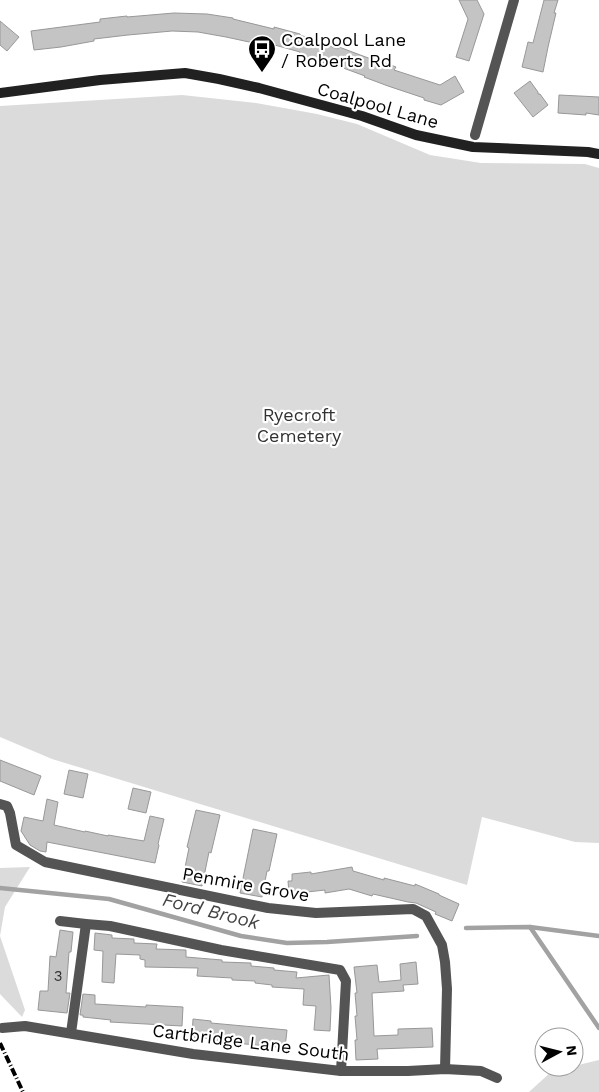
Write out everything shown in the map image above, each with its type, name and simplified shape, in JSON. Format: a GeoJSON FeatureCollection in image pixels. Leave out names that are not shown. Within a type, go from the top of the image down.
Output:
{"type":"FeatureCollection","features":[{"type":"Feature","properties":{"kind":"street"},"geometry":{"type":"LineString","coordinates":[[475,135],[514,0]]}},
{"type":"Feature","properties":{"kind":"street","name":"Coalpool Lane"},"geometry":{"type":"LineString","coordinates":[[0,93],[100,80],[185,74],[259,88],[362,116],[416,135],[455,144],[473,147],[599,154]]}},
{"type":"Feature","properties":{"kind":"street","name":"Penmire Grove"},"geometry":{"type":"LineString","coordinates":[[0,804],[7,806],[10,813],[16,845],[46,862],[268,908],[316,913],[413,909],[426,916],[442,945],[445,962],[447,989],[445,1070]]}},
{"type":"Feature","properties":{"kind":"street"},"geometry":{"type":"LineString","coordinates":[[60,921],[110,926],[221,950],[340,970],[346,981],[341,1071]]}},
{"type":"Feature","properties":{"kind":"street"},"geometry":{"type":"LineString","coordinates":[[71,1034],[86,924]]}},
{"type":"Feature","properties":{"kind":"street","name":"Cartbridge Lane South"},"geometry":{"type":"LineString","coordinates":[[2,1028],[25,1026],[192,1054],[341,1071],[481,1071],[497,1078]]}},
{"type":"Feature","properties":{"kind":"green space","name":"Ryecroft Cemetery"},"geometry":{"type":"Polygon","coordinates":[[[182,95],[256,103],[317,114],[357,124],[430,155],[481,163],[585,164],[599,168],[599,843],[575,842],[482,817],[467,885],[52,759],[0,737],[0,106],[182,95]]]}},
{"type":"Feature","properties":{"kind":"green space"},"geometry":{"type":"Polygon","coordinates":[[[30,867],[5,907],[0,936],[0,868],[30,867]]]}},
{"type":"Feature","properties":{"kind":"green space"},"geometry":{"type":"Polygon","coordinates":[[[0,936],[25,1010],[22,1017],[0,994],[0,936]]]}},
{"type":"Feature","properties":{"kind":"green space"},"geometry":{"type":"Polygon","coordinates":[[[599,1060],[599,1092],[529,1092],[546,1077],[584,1077],[584,1064],[599,1060]]]}},
{"type":"Feature","properties":{"kind":"building"},"geometry":{"type":"Polygon","coordinates":[[[459,0],[477,0],[484,14],[469,61],[456,57],[468,19],[459,0]]]}},
{"type":"Feature","properties":{"kind":"building"},"geometry":{"type":"Polygon","coordinates":[[[544,0],[558,0],[543,72],[522,67],[528,42],[533,43],[544,0]]]}},
{"type":"Feature","properties":{"kind":"building"},"geometry":{"type":"Polygon","coordinates":[[[174,13],[207,14],[233,18],[300,34],[338,49],[339,47],[372,58],[396,67],[394,70],[440,85],[455,76],[464,92],[441,105],[327,62],[327,64],[299,54],[300,52],[264,42],[263,45],[198,32],[172,31],[128,35],[34,50],[31,31],[100,22],[100,19],[174,13]]]}},
{"type":"Feature","properties":{"kind":"building"},"geometry":{"type":"Polygon","coordinates":[[[0,21],[19,37],[7,51],[0,45],[0,21]]]}},
{"type":"Feature","properties":{"kind":"building"},"geometry":{"type":"Polygon","coordinates":[[[530,81],[548,105],[533,117],[514,93],[530,81]]]}},
{"type":"Feature","properties":{"kind":"building"},"geometry":{"type":"Polygon","coordinates":[[[559,95],[599,97],[599,115],[558,113],[559,95]]]}},
{"type":"Feature","properties":{"kind":"building"},"geometry":{"type":"Polygon","coordinates":[[[0,760],[41,776],[34,795],[0,781],[0,760]]]}},
{"type":"Feature","properties":{"kind":"building"},"geometry":{"type":"Polygon","coordinates":[[[69,770],[88,774],[83,798],[64,794],[69,770]]]}},
{"type":"Feature","properties":{"kind":"building"},"geometry":{"type":"Polygon","coordinates":[[[133,788],[151,792],[146,813],[128,809],[133,788]]]}},
{"type":"Feature","properties":{"kind":"building"},"geometry":{"type":"Polygon","coordinates":[[[47,799],[58,802],[54,825],[108,836],[144,841],[150,816],[164,819],[155,863],[47,842],[46,852],[40,851],[30,845],[21,831],[24,817],[43,821],[47,799]]]}},
{"type":"Feature","properties":{"kind":"building"},"geometry":{"type":"Polygon","coordinates":[[[196,810],[220,815],[211,853],[209,852],[202,886],[182,882],[189,848],[187,847],[196,810]]]}},
{"type":"Feature","properties":{"kind":"building"},"geometry":{"type":"Polygon","coordinates":[[[253,829],[277,834],[262,897],[240,893],[253,829]]]}},
{"type":"Feature","properties":{"kind":"building"},"geometry":{"type":"Polygon","coordinates":[[[352,867],[353,871],[384,880],[384,878],[415,886],[415,884],[459,904],[452,921],[416,903],[373,894],[372,896],[349,889],[325,893],[325,890],[289,894],[288,881],[292,881],[292,874],[311,872],[311,874],[352,867]]]}},
{"type":"Feature","properties":{"kind":"building"},"geometry":{"type":"Polygon","coordinates":[[[60,930],[73,932],[71,952],[69,952],[66,993],[70,993],[67,1013],[38,1010],[40,991],[48,991],[50,956],[56,957],[60,930]]]}},
{"type":"Feature","properties":{"kind":"building"},"geometry":{"type":"Polygon","coordinates":[[[95,933],[112,935],[112,938],[134,939],[134,943],[157,944],[156,949],[186,950],[186,957],[222,960],[222,962],[251,963],[251,966],[297,972],[296,978],[329,975],[330,1031],[314,1030],[316,1006],[303,1005],[304,989],[272,987],[272,985],[255,983],[255,981],[232,980],[232,978],[197,976],[198,968],[145,967],[145,960],[140,959],[140,955],[116,954],[114,983],[102,982],[103,951],[94,950],[95,933]]]}},
{"type":"Feature","properties":{"kind":"building"},"geometry":{"type":"Polygon","coordinates":[[[416,962],[418,984],[403,985],[404,991],[372,993],[374,1036],[398,1035],[398,1029],[432,1028],[433,1047],[377,1049],[378,1059],[356,1060],[355,1016],[357,1016],[355,993],[357,993],[354,967],[377,965],[379,982],[401,980],[400,964],[416,962]]]}},
{"type":"Feature","properties":{"kind":"building"},"geometry":{"type":"Polygon","coordinates":[[[83,994],[95,995],[95,1004],[183,1007],[182,1026],[110,1022],[111,1020],[83,1017],[83,1015],[80,1015],[83,994]]]}},
{"type":"Feature","properties":{"kind":"building"},"geometry":{"type":"Polygon","coordinates":[[[193,1019],[211,1021],[211,1023],[287,1030],[285,1048],[192,1037],[193,1019]]]}},
{"type":"Feature","properties":{"kind":"waterway","name":"Ford Brook"},"geometry":{"type":"LineString","coordinates":[[0,888],[109,899],[241,936],[287,943],[417,936]]}},
{"type":"Feature","properties":{"kind":"waterway"},"geometry":{"type":"LineString","coordinates":[[530,927],[599,1028]]}},
{"type":"Feature","properties":{"kind":"waterway","name":"Ford Brook"},"geometry":{"type":"LineString","coordinates":[[466,928],[530,927],[599,936]]}},
{"type":"Feature","properties":{"kind":"railway"},"geometry":{"type":"LineString","coordinates":[[0,1043],[23,1092]]}},
{"type":"Feature","properties":{"kind":"place","name":"Coalpool Lane / Roberts Rd"},"geometry":{"type":"Point","coordinates":[262,73]}}]}
